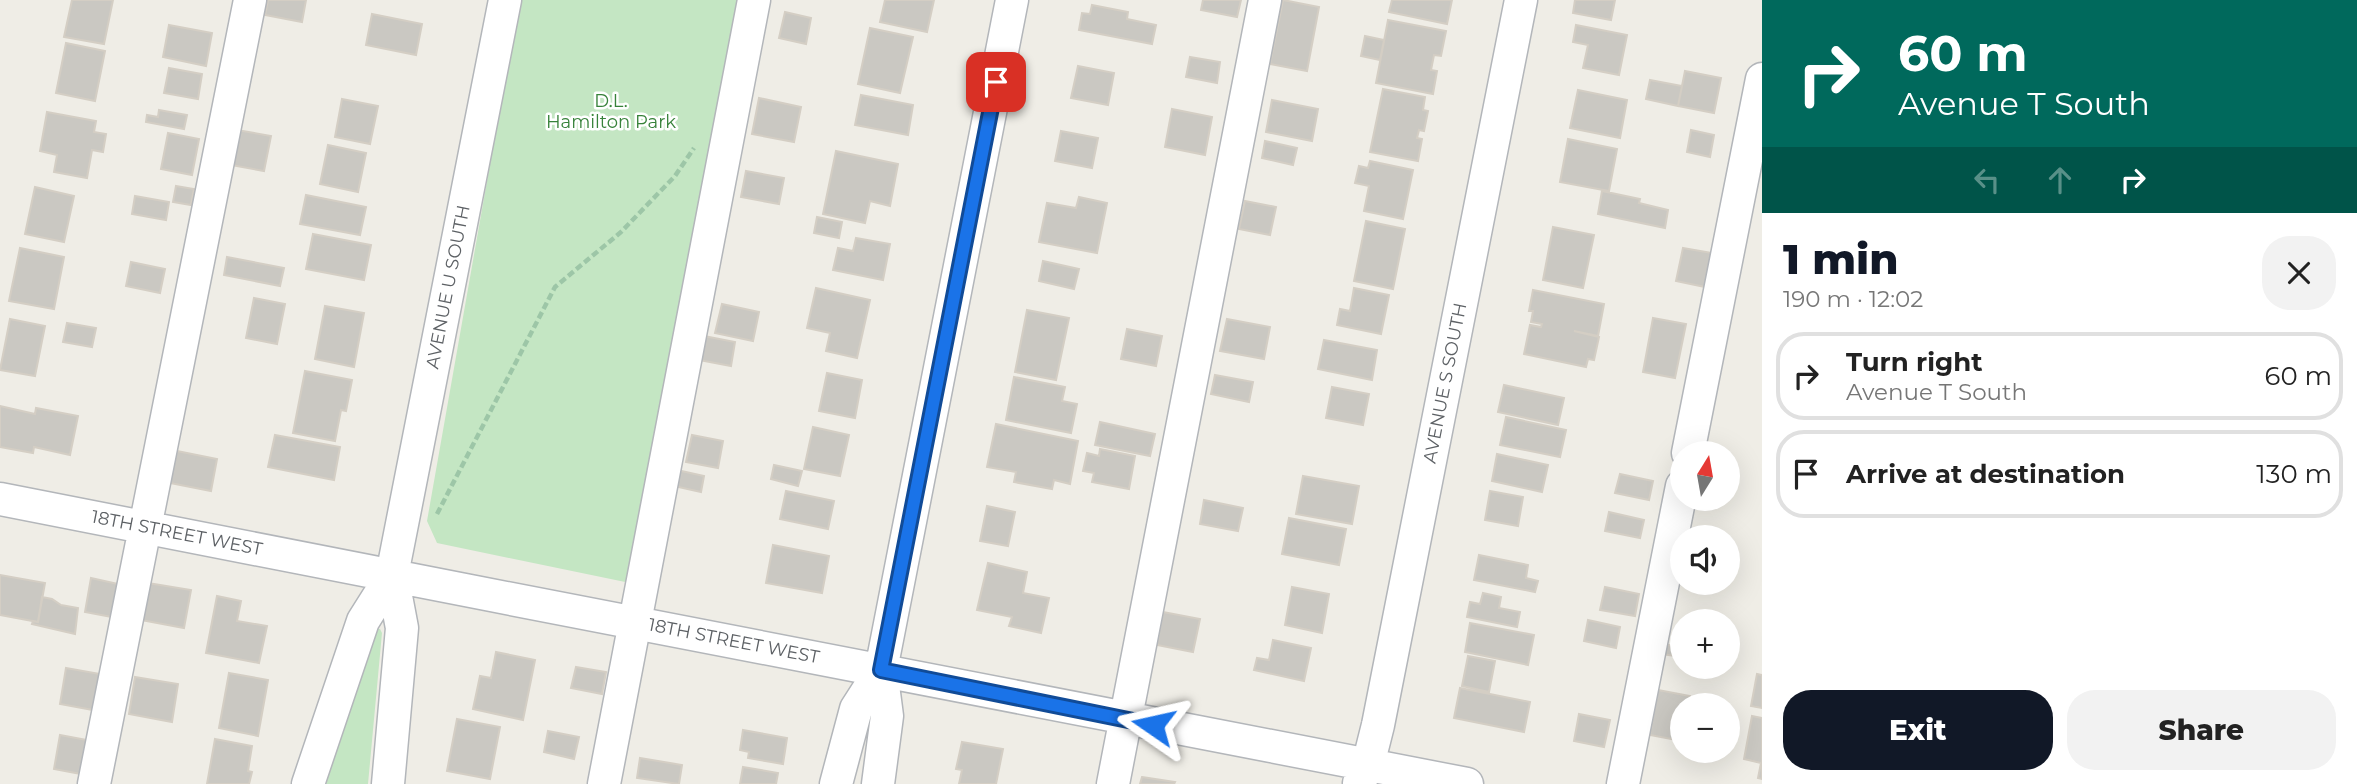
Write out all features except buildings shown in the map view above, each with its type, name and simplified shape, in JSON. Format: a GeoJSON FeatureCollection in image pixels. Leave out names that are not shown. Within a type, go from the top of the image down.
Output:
{"type":"FeatureCollection","features":[{"type":"Feature","properties":{"kind":"street"},"geometry":{"type":"LineString","coordinates":[[94,784],[250,0]]}},
{"type":"Feature","properties":{"kind":"street","name":"AVENUE U SOUTH"},"geometry":{"type":"LineString","coordinates":[[387,784],[402,628],[392,575],[505,0]]}},
{"type":"Feature","properties":{"kind":"street"},"geometry":{"type":"LineString","coordinates":[[604,784],[754,0]]}},
{"type":"Feature","properties":{"kind":"street"},"geometry":{"type":"LineString","coordinates":[[878,784],[887,716],[881,670],[1013,0]]}},
{"type":"Feature","properties":{"kind":"street"},"geometry":{"type":"LineString","coordinates":[[1113,784],[1265,0]]}},
{"type":"Feature","properties":{"kind":"street","name":"AVENUE S SOUTH"},"geometry":{"type":"LineString","coordinates":[[1366,778],[1521,0]]}},
{"type":"Feature","properties":{"kind":"street"},"geometry":{"type":"LineString","coordinates":[[1690,441],[1762,79]]}},
{"type":"Feature","properties":{"kind":"street","name":"18TH STREET WEST"},"geometry":{"type":"LineString","coordinates":[[0,499],[1126,720],[1366,778],[1467,784]]}},
{"type":"Feature","properties":{"kind":"street"},"geometry":{"type":"LineString","coordinates":[[1623,784],[1677,511]]}},
{"type":"Feature","properties":{"kind":"street","name":"AVENUE U SOUTH"},"geometry":{"type":"LineString","coordinates":[[308,784],[363,621],[392,575]]}},
{"type":"Feature","properties":{"kind":"street"},"geometry":{"type":"LineString","coordinates":[[836,784],[856,709],[881,670]]}},
{"type":"Feature","properties":{"kind":"path"},"geometry":{"type":"LineString","coordinates":[[400,526],[424,531],[431,527],[555,287],[621,232],[675,176],[699,142]]}},
{"type":"Feature","properties":{"kind":"green space","name":"D.L. Hamilton Park"},"geometry":{"type":"Polygon","coordinates":[[[519,0],[739,0],[630,583],[437,543],[427,521],[519,0]]]}},
{"type":"Feature","properties":{"kind":"green space"},"geometry":{"type":"Polygon","coordinates":[[[375,628],[382,633],[368,784],[326,784],[371,631],[375,628]]]}},
{"type":"Feature","properties":{"kind":"route"},"geometry":{"type":"LineString","coordinates":[[996,82],[881,670],[1153,725]]}}]}
